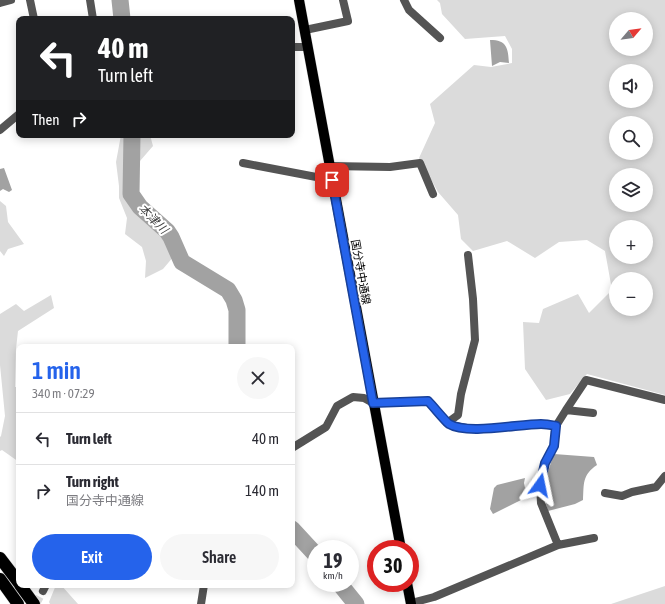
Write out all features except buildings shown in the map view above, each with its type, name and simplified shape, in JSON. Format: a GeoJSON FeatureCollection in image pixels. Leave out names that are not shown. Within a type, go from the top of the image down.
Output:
{"type":"FeatureCollection","features":[{"type":"Feature","properties":{"kind":"highway"},"geometry":{"type":"LineString","coordinates":[[0,558],[16,579]]}},
{"type":"Feature","properties":{"kind":"highway"},"geometry":{"type":"LineString","coordinates":[[0,579],[18,604]]}},
{"type":"Feature","properties":{"kind":"highway"},"geometry":{"type":"LineString","coordinates":[[23,588],[34,604]]}},
{"type":"Feature","properties":{"kind":"main road","name":"国分寺中通線"},"geometry":{"type":"LineString","coordinates":[[300,0],[399,540]]}},
{"type":"Feature","properties":{"kind":"main road"},"geometry":{"type":"LineString","coordinates":[[409,592],[411,604]]}},
{"type":"Feature","properties":{"kind":"street"},"geometry":{"type":"LineString","coordinates":[[0,3],[12,0]]}},
{"type":"Feature","properties":{"kind":"street"},"geometry":{"type":"LineString","coordinates":[[30,0],[33,16]]}},
{"type":"Feature","properties":{"kind":"street"},"geometry":{"type":"LineString","coordinates":[[90,0],[93,16]]}},
{"type":"Feature","properties":{"kind":"street"},"geometry":{"type":"LineString","coordinates":[[305,30],[348,21],[344,0]]}},
{"type":"Feature","properties":{"kind":"street"},"geometry":{"type":"LineString","coordinates":[[404,0],[409,10],[440,38]]}},
{"type":"Feature","properties":{"kind":"street"},"geometry":{"type":"LineString","coordinates":[[295,47],[308,47]]}},
{"type":"Feature","properties":{"kind":"street"},"geometry":{"type":"LineString","coordinates":[[0,130],[16,117]]}},
{"type":"Feature","properties":{"kind":"street"},"geometry":{"type":"LineString","coordinates":[[330,166],[390,167],[420,163],[433,194]]}},
{"type":"Feature","properties":{"kind":"street"},"geometry":{"type":"LineString","coordinates":[[243,164],[332,180]]}},
{"type":"Feature","properties":{"kind":"street"},"geometry":{"type":"LineString","coordinates":[[447,423],[458,415],[461,394],[475,340],[473,299],[468,255]]}},
{"type":"Feature","properties":{"kind":"street"},"geometry":{"type":"LineString","coordinates":[[558,545],[541,503],[540,485],[545,463],[554,446],[556,426],[586,380],[665,400]]}},
{"type":"Feature","properties":{"kind":"street"},"geometry":{"type":"LineString","coordinates":[[295,446],[326,427],[338,406],[353,397],[364,398],[373,403],[428,401],[443,416],[447,423],[465,428],[516,427],[540,424],[556,426]]}},
{"type":"Feature","properties":{"kind":"street"},"geometry":{"type":"LineString","coordinates":[[566,410],[593,413]]}},
{"type":"Feature","properties":{"kind":"street"},"geometry":{"type":"LineString","coordinates":[[605,493],[622,496],[632,492],[656,487],[665,476]]}},
{"type":"Feature","properties":{"kind":"street"},"geometry":{"type":"LineString","coordinates":[[411,604],[434,597],[558,545],[594,538]]}},
{"type":"Feature","properties":{"kind":"street"},"geometry":{"type":"LineString","coordinates":[[201,604],[204,588]]}},
{"type":"Feature","properties":{"kind":"shaded area"},"geometry":{"type":"Polygon","coordinates":[[[437,0],[665,0],[665,395],[587,374],[570,394],[546,400],[525,369],[523,322],[539,323],[543,309],[578,294],[589,313],[609,293],[609,316],[653,316],[653,272],[609,272],[609,273],[605,251],[587,240],[559,242],[535,258],[507,241],[473,251],[461,239],[458,215],[438,192],[419,158],[435,123],[430,104],[474,65],[491,67],[512,63],[512,49],[505,36],[465,39],[442,14],[440,3],[437,0]]]}},
{"type":"Feature","properties":{"kind":"shaded area"},"geometry":{"type":"Polygon","coordinates":[[[490,40],[500,41],[506,46],[509,63],[500,62],[492,66],[490,40]]]}},
{"type":"Feature","properties":{"kind":"shaded area"},"geometry":{"type":"Polygon","coordinates":[[[120,138],[151,138],[153,146],[127,176],[128,195],[137,208],[162,229],[169,241],[174,256],[163,269],[145,278],[146,261],[142,247],[125,234],[127,218],[119,198],[116,162],[120,138]]]}},
{"type":"Feature","properties":{"kind":"shaded area"},"geometry":{"type":"Polygon","coordinates":[[[4,168],[12,190],[9,192],[3,189],[0,191],[0,169],[4,168]]]}},
{"type":"Feature","properties":{"kind":"shaded area"},"geometry":{"type":"Polygon","coordinates":[[[0,201],[6,206],[8,222],[24,244],[8,249],[4,256],[0,251],[0,201]]]}},
{"type":"Feature","properties":{"kind":"shaded area"},"geometry":{"type":"Polygon","coordinates":[[[51,295],[54,308],[18,331],[16,344],[15,387],[16,460],[2,450],[0,451],[0,437],[5,416],[0,365],[0,314],[16,304],[24,311],[51,295]]]}},
{"type":"Feature","properties":{"kind":"shaded area"},"geometry":{"type":"Polygon","coordinates":[[[554,454],[594,457],[597,465],[586,476],[583,500],[575,504],[548,511],[545,490],[547,475],[554,454]]]}},
{"type":"Feature","properties":{"kind":"shaded area"},"geometry":{"type":"Polygon","coordinates":[[[525,478],[525,488],[521,496],[521,500],[493,514],[490,509],[494,488],[497,485],[525,478]]]}},
{"type":"Feature","properties":{"kind":"shaded area"},"geometry":{"type":"Polygon","coordinates":[[[665,586],[665,604],[611,604],[665,586]]]}},
{"type":"Feature","properties":{"kind":"shaded area"},"geometry":{"type":"Polygon","coordinates":[[[55,588],[64,588],[78,604],[50,604],[49,602],[55,588]]]}},
{"type":"Feature","properties":{"kind":"waterway","name":"本津川"},"geometry":{"type":"LineString","coordinates":[[120,0],[122,16]]}},
{"type":"Feature","properties":{"kind":"waterway","name":"本津川"},"geometry":{"type":"LineString","coordinates":[[132,138],[131,194],[140,207],[167,231],[182,262],[228,290],[234,300],[237,310],[237,344]]}},
{"type":"Feature","properties":{"kind":"waterway","name":"本津川"},"geometry":{"type":"LineString","coordinates":[[295,532],[307,545]]}},
{"type":"Feature","properties":{"kind":"waterway","name":"本津川"},"geometry":{"type":"LineString","coordinates":[[346,592],[356,604]]}},
{"type":"Feature","properties":{"kind":"tunnel"},"geometry":{"type":"LineString","coordinates":[[36,604],[43,591]]}},
{"type":"Feature","properties":{"kind":"route"},"geometry":{"type":"LineString","coordinates":[[332,180],[373,403],[428,401],[443,416],[447,423],[465,428],[516,427],[540,424],[556,426],[554,446],[545,463],[540,485]]}}]}
